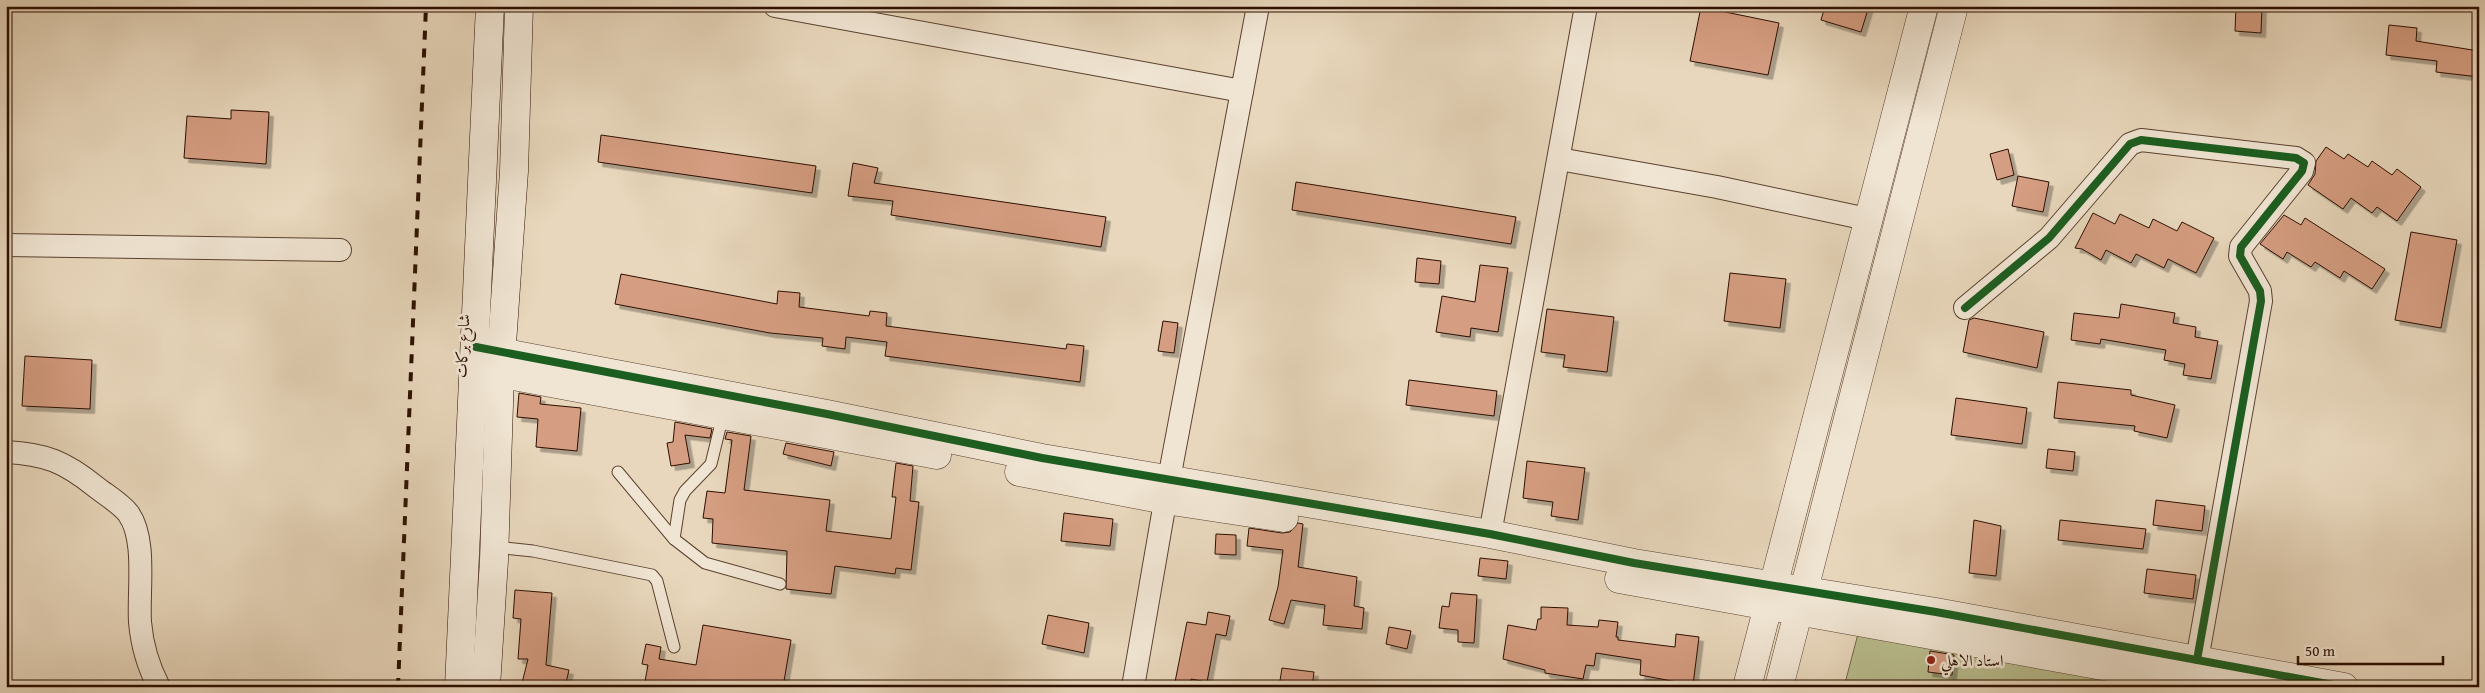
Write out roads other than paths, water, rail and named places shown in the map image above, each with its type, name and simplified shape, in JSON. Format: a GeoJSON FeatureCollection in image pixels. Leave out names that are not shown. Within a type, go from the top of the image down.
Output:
{"type":"FeatureCollection","features":[{"type":"Feature","properties":{"kind":"street","name":"شارع بركات"},"geometry":{"type":"LineString","coordinates":[[486,687],[495,546],[488,360],[490,6]]}},
{"type":"Feature","properties":{"kind":"street","name":"شارع بركات"},"geometry":{"type":"LineString","coordinates":[[459,687],[488,360],[514,171],[519,6]]}},
{"type":"Feature","properties":{"kind":"street"},"geometry":{"type":"LineString","coordinates":[[775,6],[1242,91]]}},
{"type":"Feature","properties":{"kind":"street"},"geometry":{"type":"LineString","coordinates":[[1133,687],[1167,490],[1258,6]]}},
{"type":"Feature","properties":{"kind":"street"},"geometry":{"type":"LineString","coordinates":[[1490,534],[1586,6]]}},
{"type":"Feature","properties":{"kind":"street"},"geometry":{"type":"LineString","coordinates":[[1747,687],[1867,219],[1924,6]]}},
{"type":"Feature","properties":{"kind":"street"},"geometry":{"type":"LineString","coordinates":[[1779,687],[1954,6]]}},
{"type":"Feature","properties":{"kind":"street"},"geometry":{"type":"LineString","coordinates":[[1965,308],[2048,238],[2130,144],[2141,140],[2217,148],[2296,158],[2304,163],[2302,171],[2241,248],[2240,256],[2260,291],[2261,300],[2197,660]]}},
{"type":"Feature","properties":{"kind":"street"},"geometry":{"type":"LineString","coordinates":[[1559,159],[1716,187],[1867,219]]}},
{"type":"Feature","properties":{"kind":"street"},"geometry":{"type":"LineString","coordinates":[[6,245],[340,250]]}},
{"type":"Feature","properties":{"kind":"street"},"geometry":{"type":"LineString","coordinates":[[488,360],[723,415],[1167,490],[1490,552],[1627,581],[1770,595],[2197,660],[2344,687]]}},
{"type":"Feature","properties":{"kind":"street"},"geometry":{"type":"LineString","coordinates":[[488,360],[827,414],[1042,458],[1167,490],[1490,534],[1634,563],[1770,595]]}},
{"type":"Feature","properties":{"kind":"street"},"geometry":{"type":"LineString","coordinates":[[6,452],[29,453],[54,459],[67,465],[128,512],[136,527],[139,549],[140,622],[143,646],[148,666],[159,687]]}},
{"type":"Feature","properties":{"kind":"street"},"geometry":{"type":"LineString","coordinates":[[1801,600],[2220,687]]}},
{"type":"Feature","properties":{"kind":"lane"},"geometry":{"type":"LineString","coordinates":[[674,539],[680,500],[685,491],[711,464],[723,415]]}},
{"type":"Feature","properties":{"kind":"lane"},"geometry":{"type":"LineString","coordinates":[[618,472],[674,539],[711,566],[780,584]]}},
{"type":"Feature","properties":{"kind":"lane"},"geometry":{"type":"LineString","coordinates":[[495,546],[534,550],[652,575],[657,581],[674,647]]}},
{"type":"Feature","properties":{"kind":"railway"},"geometry":{"type":"LineString","coordinates":[[398,687],[426,6]]}},
{"type":"Feature","properties":{"kind":"place","name":"استاد الاهلي"},"geometry":{"type":"Point","coordinates":[1931,660]}}]}
